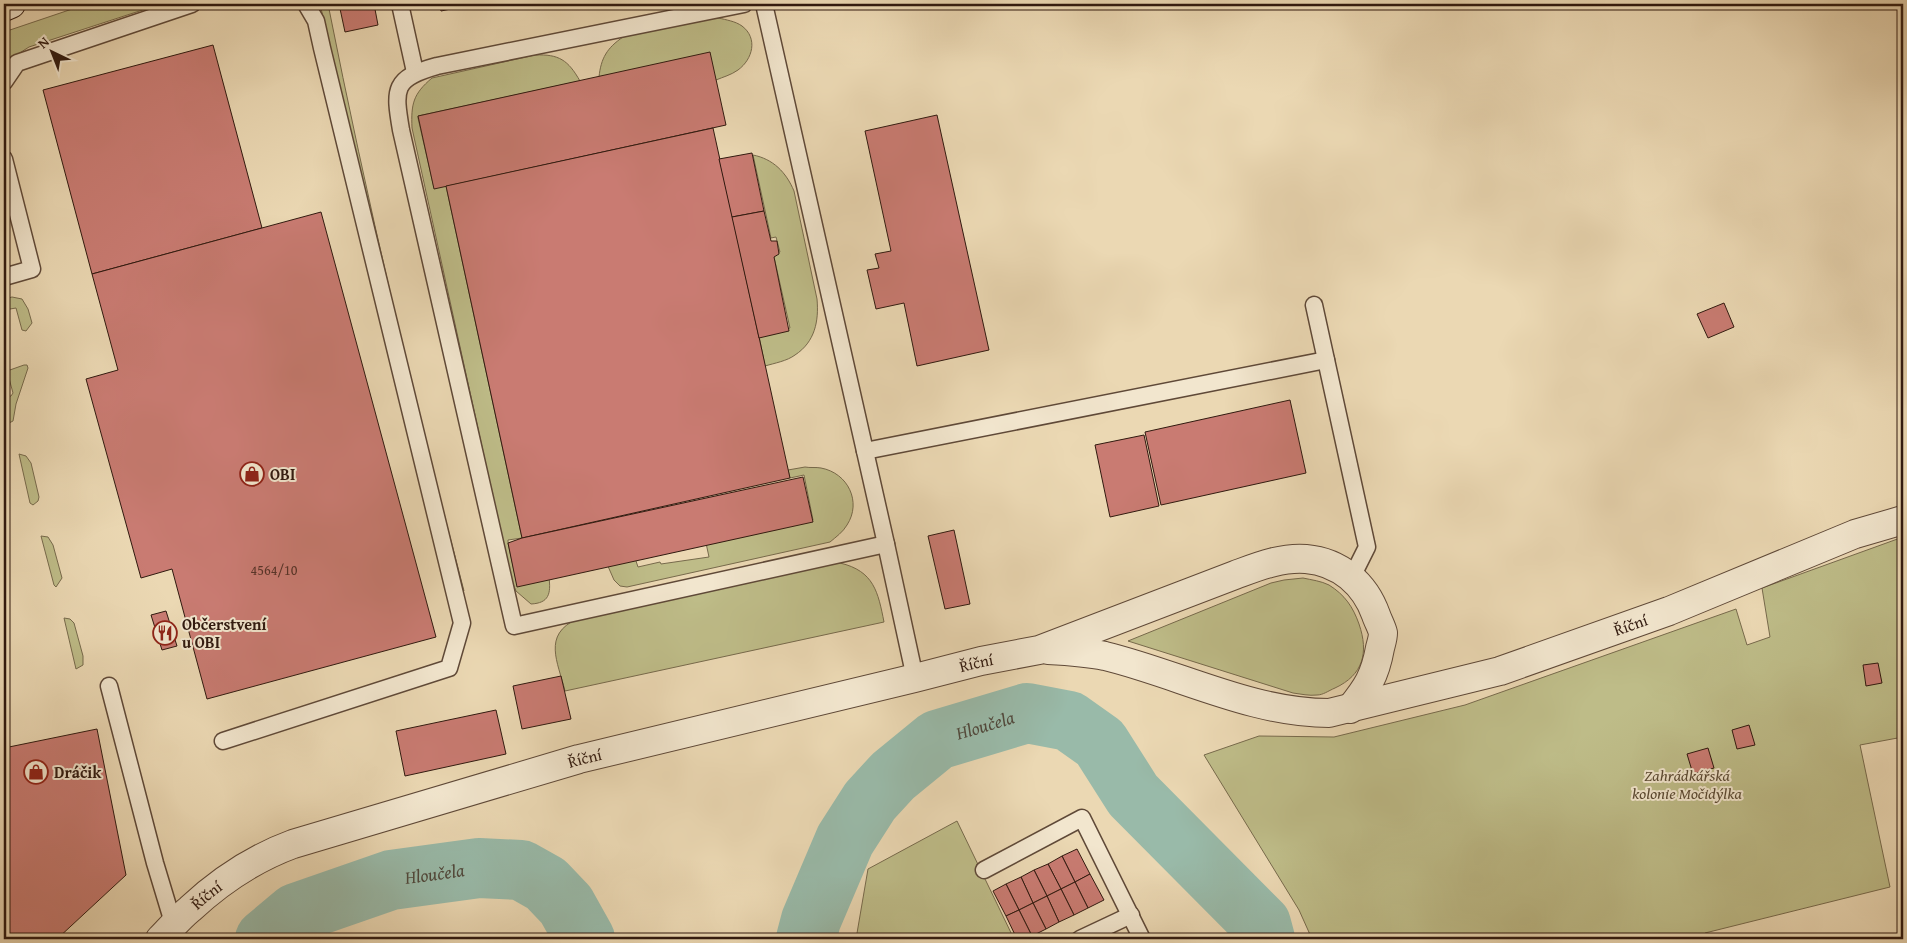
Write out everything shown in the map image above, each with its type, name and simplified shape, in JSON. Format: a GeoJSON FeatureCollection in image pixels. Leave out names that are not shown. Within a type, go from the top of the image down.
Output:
{"type":"FeatureCollection","features":[{"type":"Feature","properties":{"kind":"street"},"geometry":{"type":"LineString","coordinates":[[4,7],[11,4]]}},
{"type":"Feature","properties":{"kind":"street","name":"Říční"},"geometry":{"type":"LineString","coordinates":[[1039,650],[1074,651],[1105,656],[1218,692],[1304,713],[1329,713],[1509,668],[1669,611],[1855,534],[1903,520]]}},
{"type":"Feature","properties":{"kind":"street","name":"Říční"},"geometry":{"type":"LineString","coordinates":[[167,933],[189,909],[219,886],[263,856],[293,844],[579,759],[981,661],[1039,650],[1262,565],[1287,560],[1306,559],[1327,564],[1352,577],[1370,599],[1383,632],[1378,663],[1368,686],[1350,709]]}},
{"type":"Feature","properties":{"kind":"lane"},"geometry":{"type":"LineString","coordinates":[[4,82],[17,63],[192,4]]}},
{"type":"Feature","properties":{"kind":"lane"},"geometry":{"type":"LineString","coordinates":[[223,741],[449,668],[462,623],[316,22],[306,4]]}},
{"type":"Feature","properties":{"kind":"lane"},"geometry":{"type":"LineString","coordinates":[[400,4],[415,72]]}},
{"type":"Feature","properties":{"kind":"lane"},"geometry":{"type":"LineString","coordinates":[[744,4],[437,66],[415,72],[398,89],[397,108],[400,123],[514,626],[886,544]]}},
{"type":"Feature","properties":{"kind":"lane"},"geometry":{"type":"LineString","coordinates":[[764,4],[915,678]]}},
{"type":"Feature","properties":{"kind":"lane"},"geometry":{"type":"LineString","coordinates":[[4,159],[32,269],[4,277]]}},
{"type":"Feature","properties":{"kind":"lane"},"geometry":{"type":"LineString","coordinates":[[1314,305],[1367,547],[1352,577]]}},
{"type":"Feature","properties":{"kind":"lane"},"geometry":{"type":"LineString","coordinates":[[865,451],[1326,360]]}},
{"type":"Feature","properties":{"kind":"lane"},"geometry":{"type":"LineString","coordinates":[[109,686],[155,863],[167,933]]}},
{"type":"Feature","properties":{"kind":"lane"},"geometry":{"type":"LineString","coordinates":[[984,870],[1082,818],[1142,939]]}},
{"type":"Feature","properties":{"kind":"lane"},"geometry":{"type":"LineString","coordinates":[[1080,939],[1131,915]]}},
{"type":"Feature","properties":{"kind":"green space"},"geometry":{"type":"Polygon","coordinates":[[[87,4],[161,4],[29,47],[4,63],[4,32],[87,4]]]}},
{"type":"Feature","properties":{"kind":"green space"},"geometry":{"type":"Polygon","coordinates":[[[320,4],[328,4],[392,298],[464,591],[455,584],[320,4]]]}},
{"type":"Feature","properties":{"kind":"green space"},"geometry":{"type":"Polygon","coordinates":[[[719,18],[742,26],[747,31],[752,42],[752,48],[747,60],[733,73],[716,80],[599,77],[601,64],[606,54],[623,37],[699,19],[719,18]]]}},
{"type":"Feature","properties":{"kind":"green space"},"geometry":{"type":"Polygon","coordinates":[[[535,55],[557,57],[567,63],[580,81],[418,116],[434,188],[446,186],[522,538],[508,540],[517,584],[549,577],[550,588],[548,596],[542,602],[531,604],[516,591],[511,579],[412,128],[412,120],[414,100],[421,89],[432,78],[535,55]]]}},
{"type":"Feature","properties":{"kind":"green space"},"geometry":{"type":"Polygon","coordinates":[[[753,155],[767,160],[778,167],[794,191],[817,299],[816,323],[807,344],[792,357],[765,366],[759,336],[790,328],[774,257],[774,253],[780,252],[776,237],[771,238],[753,155]]]}},
{"type":"Feature","properties":{"kind":"green space"},"geometry":{"type":"Polygon","coordinates":[[[12,297],[22,299],[28,309],[32,323],[26,331],[22,330],[16,308],[4,310],[4,299],[12,297]]]}},
{"type":"Feature","properties":{"kind":"green space"},"geometry":{"type":"Polygon","coordinates":[[[27,365],[28,368],[16,404],[13,421],[9,423],[4,398],[11,396],[13,393],[7,371],[27,365]]]}},
{"type":"Feature","properties":{"kind":"green space"},"geometry":{"type":"Polygon","coordinates":[[[19,454],[26,456],[31,463],[39,497],[38,501],[33,505],[30,503],[19,454]]]}},
{"type":"Feature","properties":{"kind":"green space"},"geometry":{"type":"Polygon","coordinates":[[[805,467],[821,468],[830,471],[839,476],[850,490],[853,507],[851,516],[844,530],[830,542],[627,587],[620,586],[614,580],[607,564],[635,558],[638,567],[660,562],[661,564],[709,557],[706,543],[813,520],[804,475],[790,478],[788,470],[805,467]]]}},
{"type":"Feature","properties":{"kind":"green space"},"geometry":{"type":"Polygon","coordinates":[[[41,536],[48,537],[53,545],[62,578],[56,587],[54,585],[41,536]]]}},
{"type":"Feature","properties":{"kind":"green space","name":"Zahrádkářská kolonie Močidýlka"},"geometry":{"type":"Polygon","coordinates":[[[1903,537],[1903,737],[1860,745],[1890,887],[1705,933],[1699,939],[1312,939],[1299,910],[1204,755],[1259,736],[1334,737],[1465,705],[1736,609],[1747,645],[1770,637],[1762,588],[1903,537]]]}},
{"type":"Feature","properties":{"kind":"green space"},"geometry":{"type":"Polygon","coordinates":[[[840,563],[860,571],[867,577],[876,592],[884,622],[565,691],[556,660],[556,641],[559,633],[566,625],[577,619],[821,565],[840,563]]]}},
{"type":"Feature","properties":{"kind":"green space"},"geometry":{"type":"Polygon","coordinates":[[[1303,578],[1329,585],[1340,593],[1354,612],[1362,635],[1363,654],[1358,670],[1344,683],[1323,694],[1293,693],[1128,641],[1271,583],[1303,578]]]}},
{"type":"Feature","properties":{"kind":"green space"},"geometry":{"type":"Polygon","coordinates":[[[64,618],[70,619],[74,623],[83,656],[83,665],[76,669],[64,618]]]}},
{"type":"Feature","properties":{"kind":"green space"},"geometry":{"type":"Polygon","coordinates":[[[957,821],[1014,939],[856,939],[868,869],[957,821]]]}},
{"type":"Feature","properties":{"kind":"building"},"geometry":{"type":"Polygon","coordinates":[[[339,4],[374,4],[378,25],[345,32],[339,4]]]}},
{"type":"Feature","properties":{"kind":"building"},"geometry":{"type":"Polygon","coordinates":[[[439,4],[475,4],[441,11],[439,4]]]}},
{"type":"Feature","properties":{"kind":"building"},"geometry":{"type":"Polygon","coordinates":[[[213,45],[262,228],[92,274],[43,90],[213,45]]]}},
{"type":"Feature","properties":{"kind":"building"},"geometry":{"type":"Polygon","coordinates":[[[710,52],[726,125],[434,189],[418,116],[710,52]]]}},
{"type":"Feature","properties":{"kind":"building"},"geometry":{"type":"Polygon","coordinates":[[[937,115],[989,350],[917,366],[904,303],[876,309],[867,270],[879,268],[875,254],[891,251],[865,131],[937,115]]]}},
{"type":"Feature","properties":{"kind":"building"},"geometry":{"type":"Polygon","coordinates":[[[713,128],[790,478],[522,538],[446,186],[713,128]]]}},
{"type":"Feature","properties":{"kind":"building"},"geometry":{"type":"Polygon","coordinates":[[[752,153],[764,211],[732,217],[719,159],[752,153]]]}},
{"type":"Feature","properties":{"kind":"building"},"geometry":{"type":"Polygon","coordinates":[[[764,211],[771,241],[777,241],[779,254],[774,257],[789,331],[759,338],[732,217],[764,211]]]}},
{"type":"Feature","properties":{"kind":"building","name":"OBI"},"geometry":{"type":"Polygon","coordinates":[[[321,212],[436,637],[207,699],[172,569],[141,578],[86,379],[118,370],[92,274],[321,212]]]}},
{"type":"Feature","properties":{"kind":"building"},"geometry":{"type":"Polygon","coordinates":[[[1724,303],[1734,327],[1708,338],[1697,314],[1724,303]]]}},
{"type":"Feature","properties":{"kind":"building"},"geometry":{"type":"Polygon","coordinates":[[[1290,400],[1306,473],[1161,505],[1145,432],[1290,400]]]}},
{"type":"Feature","properties":{"kind":"building"},"geometry":{"type":"Polygon","coordinates":[[[1144,435],[1159,506],[1110,517],[1095,445],[1144,435]]]}},
{"type":"Feature","properties":{"kind":"building"},"geometry":{"type":"Polygon","coordinates":[[[803,477],[813,522],[517,587],[508,543],[522,538],[803,477]]]}},
{"type":"Feature","properties":{"kind":"building"},"geometry":{"type":"Polygon","coordinates":[[[954,530],[970,604],[945,609],[928,536],[954,530]]]}},
{"type":"Feature","properties":{"kind":"building"},"geometry":{"type":"Polygon","coordinates":[[[166,611],[177,646],[162,650],[151,615],[166,611]]]}},
{"type":"Feature","properties":{"kind":"building"},"geometry":{"type":"Polygon","coordinates":[[[1878,663],[1882,683],[1866,686],[1863,665],[1878,663]]]}},
{"type":"Feature","properties":{"kind":"building"},"geometry":{"type":"Polygon","coordinates":[[[561,676],[571,719],[522,729],[513,686],[561,676]]]}},
{"type":"Feature","properties":{"kind":"building"},"geometry":{"type":"Polygon","coordinates":[[[496,710],[506,754],[405,776],[396,731],[496,710]]]}},
{"type":"Feature","properties":{"kind":"building"},"geometry":{"type":"Polygon","coordinates":[[[1749,725],[1755,745],[1737,749],[1732,730],[1749,725]]]}},
{"type":"Feature","properties":{"kind":"building"},"geometry":{"type":"Polygon","coordinates":[[[97,729],[126,875],[57,939],[4,939],[4,748],[97,729]]]}},
{"type":"Feature","properties":{"kind":"building"},"geometry":{"type":"Polygon","coordinates":[[[1708,748],[1714,768],[1693,774],[1687,754],[1708,748]]]}},
{"type":"Feature","properties":{"kind":"building"},"geometry":{"type":"Polygon","coordinates":[[[1077,849],[1090,874],[1075,882],[1062,856],[1077,849]]]}},
{"type":"Feature","properties":{"kind":"building"},"geometry":{"type":"Polygon","coordinates":[[[1062,856],[1075,882],[1061,889],[1048,864],[1062,856]]]}},
{"type":"Feature","properties":{"kind":"building"},"geometry":{"type":"Polygon","coordinates":[[[1048,864],[1061,889],[1047,896],[1034,870],[1048,864]]]}},
{"type":"Feature","properties":{"kind":"building"},"geometry":{"type":"Polygon","coordinates":[[[1034,870],[1047,896],[1033,903],[1021,877],[1034,870]]]}},
{"type":"Feature","properties":{"kind":"building"},"geometry":{"type":"Polygon","coordinates":[[[1090,874],[1104,900],[1088,908],[1075,882],[1090,874]]]}},
{"type":"Feature","properties":{"kind":"building"},"geometry":{"type":"Polygon","coordinates":[[[1021,877],[1033,903],[1019,910],[1006,884],[1021,877]]]}},
{"type":"Feature","properties":{"kind":"building"},"geometry":{"type":"Polygon","coordinates":[[[1075,882],[1088,908],[1074,915],[1061,889],[1075,882]]]}},
{"type":"Feature","properties":{"kind":"building"},"geometry":{"type":"Polygon","coordinates":[[[1006,884],[1019,910],[1006,916],[993,891],[1006,884]]]}},
{"type":"Feature","properties":{"kind":"building"},"geometry":{"type":"Polygon","coordinates":[[[1061,889],[1074,915],[1059,922],[1047,896],[1061,889]]]}},
{"type":"Feature","properties":{"kind":"building"},"geometry":{"type":"Polygon","coordinates":[[[1047,896],[1059,922],[1046,929],[1033,903],[1047,896]]]}},
{"type":"Feature","properties":{"kind":"building"},"geometry":{"type":"Polygon","coordinates":[[[1033,903],[1046,929],[1032,936],[1019,910],[1033,903]]]}},
{"type":"Feature","properties":{"kind":"building"},"geometry":{"type":"Polygon","coordinates":[[[1019,910],[1032,936],[1025,939],[1017,939],[1006,916],[1019,910]]]}},
{"type":"Feature","properties":{"kind":"waterway","name":"Hloučela"},"geometry":{"type":"LineString","coordinates":[[806,939],[811,920],[845,840],[870,801],[893,776],[937,740],[1027,713],[1069,721],[1100,743],[1133,795],[1261,924],[1265,939]]}},
{"type":"Feature","properties":{"kind":"waterway","name":"Hloučela"},"geometry":{"type":"LineString","coordinates":[[265,939],[296,913],[391,880],[479,868],[521,870],[546,884],[566,905],[585,939]]}},
{"type":"Feature","properties":{"kind":"place","name":"OBI"},"geometry":{"type":"Point","coordinates":[252,474]}},
{"type":"Feature","properties":{"kind":"place","name":"Občerstvení u OBI"},"geometry":{"type":"Point","coordinates":[165,633]}},
{"type":"Feature","properties":{"kind":"place","name":"Dráčik"},"geometry":{"type":"Point","coordinates":[36,772]}}]}
